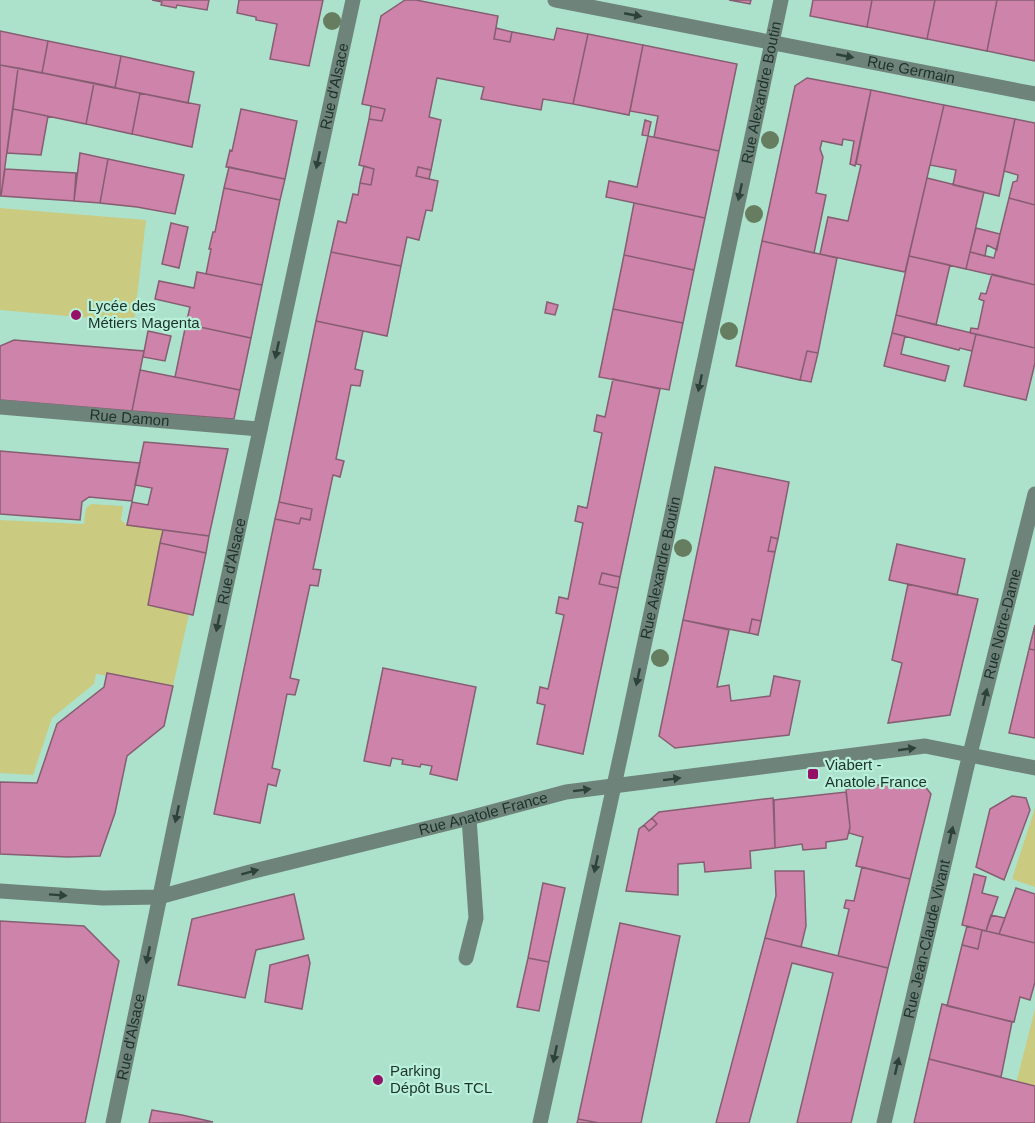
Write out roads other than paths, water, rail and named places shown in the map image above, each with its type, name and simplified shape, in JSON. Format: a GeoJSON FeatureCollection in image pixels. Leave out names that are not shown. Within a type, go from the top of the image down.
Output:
{"type":"FeatureCollection","features":[{"type":"Feature","properties":{"kind":"street","name":"Rue d'Alsace"},"geometry":{"type":"LineString","coordinates":[[113,1123],[159,897],[353,0]]}},
{"type":"Feature","properties":{"kind":"street","name":"Rue Germain"},"geometry":{"type":"LineString","coordinates":[[555,0],[1035,93]]}},
{"type":"Feature","properties":{"kind":"street","name":"Rue Alexandre Boutin"},"geometry":{"type":"LineString","coordinates":[[540,1123],[780,6]]}},
{"type":"Feature","properties":{"kind":"street","name":"Rue Damon"},"geometry":{"type":"LineString","coordinates":[[0,407],[260,429]]}},
{"type":"Feature","properties":{"kind":"street","name":"Rue Notre-Dame"},"geometry":{"type":"LineString","coordinates":[[970,754],[1035,494]]}},
{"type":"Feature","properties":{"kind":"street","name":"Rue Anatole France"},"geometry":{"type":"LineString","coordinates":[[0,891],[103,898],[159,897],[566,792],[925,746],[1035,768]]}},
{"type":"Feature","properties":{"kind":"street","name":"Rue Jean-Claude Vivant"},"geometry":{"type":"LineString","coordinates":[[884,1123],[970,754]]}},
{"type":"Feature","properties":{"kind":"street"},"geometry":{"type":"LineString","coordinates":[[466,958],[476,918],[469,818]]}},
{"type":"Feature","properties":{"kind":"place","name":"Lycée des Métiers Magenta"},"geometry":{"type":"Point","coordinates":[76,315]}},
{"type":"Feature","properties":{"kind":"place","name":"Viabert - Anatole France"},"geometry":{"type":"Point","coordinates":[813,774]}},
{"type":"Feature","properties":{"kind":"place","name":"Parking Dépôt Bus TCL"},"geometry":{"type":"Point","coordinates":[378,1080]}}]}
